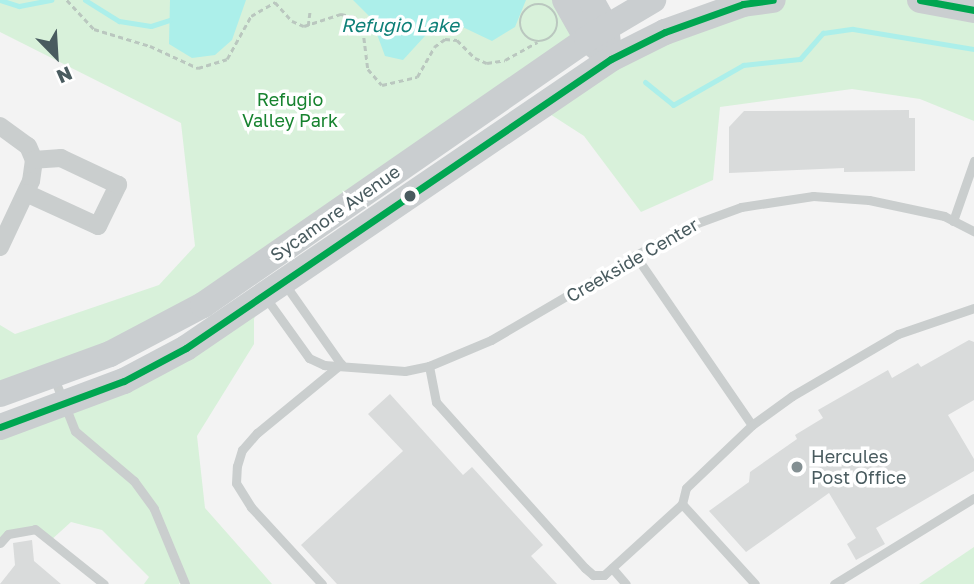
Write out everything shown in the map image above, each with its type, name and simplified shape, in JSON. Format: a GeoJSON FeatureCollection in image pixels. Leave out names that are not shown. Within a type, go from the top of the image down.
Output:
{"type":"FeatureCollection","features":[{"type":"Feature","properties":{"kind":"main road"},"geometry":{"type":"LineString","coordinates":[[565,0],[596,33],[611,59]]}},
{"type":"Feature","properties":{"kind":"main road"},"geometry":{"type":"LineString","coordinates":[[591,0],[596,33]]}},
{"type":"Feature","properties":{"kind":"main road","name":"Sycamore Avenue"},"geometry":{"type":"LineString","coordinates":[[0,427],[65,405],[186,348],[267,281],[596,33],[653,0]]}},
{"type":"Feature","properties":{"kind":"main road"},"geometry":{"type":"LineString","coordinates":[[666,32],[688,9],[710,0]]}},
{"type":"Feature","properties":{"kind":"main road","name":"Sycamore Avenue"},"geometry":{"type":"LineString","coordinates":[[0,394],[53,377],[110,354],[203,305],[267,281],[611,59],[666,32],[743,4],[773,0]]}},
{"type":"Feature","properties":{"kind":"main road"},"geometry":{"type":"LineString","coordinates":[[920,0],[974,10]]}},
{"type":"Feature","properties":{"kind":"street"},"geometry":{"type":"LineString","coordinates":[[0,126],[27,146],[34,160],[26,193],[0,247]]}},
{"type":"Feature","properties":{"kind":"street"},"geometry":{"type":"LineString","coordinates":[[26,193],[98,226],[118,185],[61,158],[34,160]]}},
{"type":"Feature","properties":{"kind":"lane"},"geometry":{"type":"LineString","coordinates":[[953,221],[974,161]]}},
{"type":"Feature","properties":{"kind":"lane","name":"Creekside Center"},"geometry":{"type":"LineString","coordinates":[[267,281],[309,358],[324,365],[341,364],[382,370],[429,366],[491,340],[635,255],[710,216],[792,197],[869,200],[953,221],[974,231]]}},
{"type":"Feature","properties":{"kind":"lane"},"geometry":{"type":"LineString","coordinates":[[635,255],[752,425]]}},
{"type":"Feature","properties":{"kind":"lane"},"geometry":{"type":"LineString","coordinates":[[267,281],[341,364],[257,433],[242,450],[236,483],[251,507],[322,584]]}},
{"type":"Feature","properties":{"kind":"lane"},"geometry":{"type":"LineString","coordinates":[[429,366],[436,402],[578,560],[593,575],[604,575],[682,504],[685,488],[752,425],[792,396],[898,334],[974,308]]}},
{"type":"Feature","properties":{"kind":"lane"},"geometry":{"type":"LineString","coordinates":[[53,377],[75,430],[134,481],[153,509],[182,582]]}},
{"type":"Feature","properties":{"kind":"lane"},"geometry":{"type":"LineString","coordinates":[[834,584],[974,498]]}},
{"type":"Feature","properties":{"kind":"lane"},"geometry":{"type":"LineString","coordinates":[[682,504],[755,584]]}},
{"type":"Feature","properties":{"kind":"lane"},"geometry":{"type":"LineString","coordinates":[[0,543],[8,534],[36,529],[104,584]]}},
{"type":"Feature","properties":{"kind":"lane"},"geometry":{"type":"LineString","coordinates":[[612,568],[626,584]]}},
{"type":"Feature","properties":{"kind":"path"},"geometry":{"type":"LineString","coordinates":[[68,1],[94,29],[150,46],[198,68],[227,59],[251,16],[266,4],[279,4],[292,21],[308,26],[341,14],[355,17],[363,29],[372,77],[391,85],[422,73],[434,47],[445,39],[457,40],[475,58],[487,63],[505,60],[537,42],[550,38],[558,27],[556,13],[545,5],[526,9],[520,22],[525,35],[537,42]]}},
{"type":"Feature","properties":{"kind":"path"},"geometry":{"type":"LineString","coordinates":[[308,26],[310,10]]}},
{"type":"Feature","properties":{"kind":"green space","name":"Refugio Valley Park"},"geometry":{"type":"Polygon","coordinates":[[[0,0],[565,0],[587,39],[256,268],[0,394],[0,325],[15,334],[159,285],[195,246],[181,123],[0,32],[0,0]]]}},
{"type":"Feature","properties":{"kind":"green space"},"geometry":{"type":"Polygon","coordinates":[[[773,0],[920,0],[974,10],[974,121],[920,99],[852,89],[720,107],[713,180],[641,212],[584,136],[539,107],[582,79],[773,0]]]}},
{"type":"Feature","properties":{"kind":"green space"},"geometry":{"type":"Polygon","coordinates":[[[265,297],[254,319],[254,344],[197,436],[205,508],[272,584],[185,584],[182,580],[179,584],[144,584],[149,577],[102,530],[71,522],[50,541],[35,529],[8,534],[0,543],[0,427],[28,419],[265,297]]]}},
{"type":"Feature","properties":{"kind":"green space"},"geometry":{"type":"Polygon","coordinates":[[[974,547],[974,584],[919,584],[974,547]]]}},
{"type":"Feature","properties":{"kind":"water"},"geometry":{"type":"Polygon","coordinates":[[[170,0],[246,0],[232,40],[215,55],[192,58],[169,44],[170,0]]]}},
{"type":"Feature","properties":{"kind":"water","name":"Refugio Lake"},"geometry":{"type":"Polygon","coordinates":[[[353,0],[526,0],[515,27],[492,41],[450,21],[435,25],[403,60],[385,56],[371,18],[353,0]]]}},
{"type":"Feature","properties":{"kind":"building"},"geometry":{"type":"Polygon","coordinates":[[[909,110],[909,118],[915,118],[915,171],[844,172],[844,168],[729,173],[729,127],[744,111],[909,110]]]}},
{"type":"Feature","properties":{"kind":"building"},"geometry":{"type":"Polygon","coordinates":[[[969,340],[974,342],[974,400],[948,415],[974,459],[974,471],[876,528],[885,544],[856,560],[847,544],[856,538],[829,493],[746,552],[709,511],[749,482],[750,472],[797,439],[795,435],[823,418],[818,410],[888,370],[892,378],[918,363],[921,367],[969,340]]]}},
{"type":"Feature","properties":{"kind":"building"},"geometry":{"type":"Polygon","coordinates":[[[390,394],[463,475],[472,467],[543,545],[531,556],[557,584],[337,584],[301,545],[403,451],[368,414],[390,394]]]}},
{"type":"Feature","properties":{"kind":"building"},"geometry":{"type":"Polygon","coordinates":[[[32,540],[34,561],[61,584],[0,584],[15,565],[13,543],[32,540]]]}},
{"type":"Feature","properties":{"kind":"waterway"},"geometry":{"type":"LineString","coordinates":[[0,0],[19,6],[51,0]]}},
{"type":"Feature","properties":{"kind":"waterway"},"geometry":{"type":"LineString","coordinates":[[85,0],[119,21],[151,26],[169,20]]}},
{"type":"Feature","properties":{"kind":"waterway"},"geometry":{"type":"LineString","coordinates":[[645,82],[673,105],[743,65],[800,59],[823,33],[853,29],[974,49]]}},
{"type":"Feature","properties":{"kind":"transit line"},"geometry":{"type":"LineString","coordinates":[[0,427],[124,381],[186,348],[611,59],[665,32],[743,4],[773,0]]}},
{"type":"Feature","properties":{"kind":"transit line"},"geometry":{"type":"LineString","coordinates":[[920,0],[974,10]]}},
{"type":"Feature","properties":{"kind":"place","name":"Hercules Post Office"},"geometry":{"type":"Point","coordinates":[797,467]}}]}
